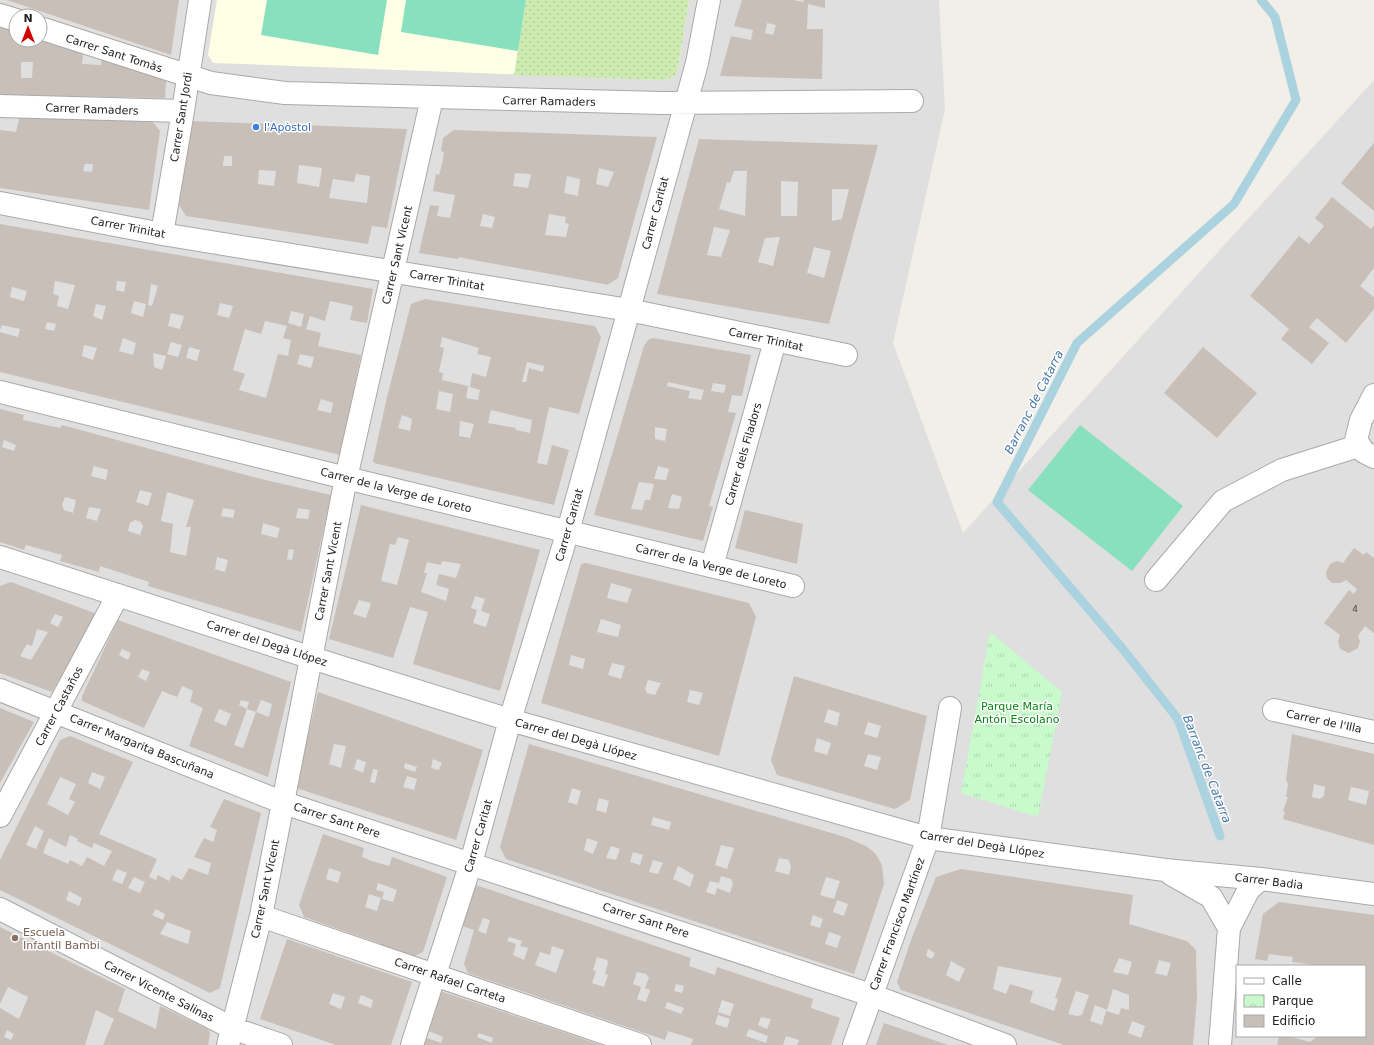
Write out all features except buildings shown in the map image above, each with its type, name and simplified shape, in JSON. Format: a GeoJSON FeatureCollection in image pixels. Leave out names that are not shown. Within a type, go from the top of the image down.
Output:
{"type":"FeatureCollection","features":[{"type":"Feature","properties":{"kind":"street","name":"Carrer Sant Jordi"},"geometry":{"type":"LineString","coordinates":[[162,234],[200,0]]}},
{"type":"Feature","properties":{"kind":"street","name":"Carrer Caritat"},"geometry":{"type":"LineString","coordinates":[[412,1045],[471,863],[510,720],[568,531],[697,63],[709,0]]}},
{"type":"Feature","properties":{"kind":"street","name":"Carrer Sant Tomàs"},"geometry":{"type":"LineString","coordinates":[[48,31],[188,77]]}},
{"type":"Feature","properties":{"kind":"street","name":"Carrer Ramaders"},"geometry":{"type":"LineString","coordinates":[[188,77],[211,83],[285,93],[432,98],[685,103],[912,101]]}},
{"type":"Feature","properties":{"kind":"street","name":"Carrer Sant Vicent"},"geometry":{"type":"LineString","coordinates":[[230,1036],[260,916],[284,803],[346,478],[432,98]]}},
{"type":"Feature","properties":{"kind":"street","name":"Carrer Ramaders"},"geometry":{"type":"LineString","coordinates":[[0,106],[183,111]]}},
{"type":"Feature","properties":{"kind":"street","name":"Carrer Trinitat"},"geometry":{"type":"LineString","coordinates":[[0,203],[162,234],[629,310],[846,356]]}},
{"type":"Feature","properties":{"kind":"street","name":"Carrer dels Filadors"},"geometry":{"type":"LineString","coordinates":[[712,566],[775,341]]}},
{"type":"Feature","properties":{"kind":"street","name":"Carrer de la Verge de Loreto"},"geometry":{"type":"LineString","coordinates":[[0,392],[346,478],[793,586]]}},
{"type":"Feature","properties":{"kind":"street"},"geometry":{"type":"LineString","coordinates":[[1156,580],[1223,501],[1282,470],[1366,451],[1356,440],[1356,434],[1374,395]]}},
{"type":"Feature","properties":{"kind":"street","name":"Carrer del Degà Llópez"},"geometry":{"type":"LineString","coordinates":[[0,557],[312,658],[510,720],[928,838],[1165,870]]}},
{"type":"Feature","properties":{"kind":"street","name":"Carrer Castaños"},"geometry":{"type":"LineString","coordinates":[[0,816],[118,595]]}},
{"type":"Feature","properties":{"kind":"street","name":"Carrer Margarita Bascuñana"},"geometry":{"type":"LineString","coordinates":[[0,690],[57,711],[284,803]]}},
{"type":"Feature","properties":{"kind":"street","name":"Carrer Francisco Martínez"},"geometry":{"type":"LineString","coordinates":[[854,1045],[928,838],[950,708]]}},
{"type":"Feature","properties":{"kind":"street","name":"Carrer de l'Illa"},"geometry":{"type":"LineString","coordinates":[[1274,710],[1374,732]]}},
{"type":"Feature","properties":{"kind":"street","name":"Carrer Sant Pere"},"geometry":{"type":"LineString","coordinates":[[284,803],[871,995],[976,1040],[1005,1045]]}},
{"type":"Feature","properties":{"kind":"street"},"geometry":{"type":"LineString","coordinates":[[1165,870],[1211,897],[1229,928]]}},
{"type":"Feature","properties":{"kind":"street","name":"Carrer Badia"},"geometry":{"type":"LineString","coordinates":[[1165,870],[1261,879],[1374,894]]}},
{"type":"Feature","properties":{"kind":"street"},"geometry":{"type":"LineString","coordinates":[[1220,1045],[1229,928],[1250,889],[1261,879]]}},
{"type":"Feature","properties":{"kind":"street","name":"Carrer Vicente Salinas"},"geometry":{"type":"LineString","coordinates":[[0,909],[230,1036],[281,1045]]}},
{"type":"Feature","properties":{"kind":"street","name":"Carrer Rafael Carteta"},"geometry":{"type":"LineString","coordinates":[[260,916],[640,1045]]}},
{"type":"Feature","properties":{"kind":"shaded area"},"geometry":{"type":"Polygon","coordinates":[[[0,0],[939,0],[945,109],[893,343],[963,533],[1374,80],[1374,1045],[0,1045],[0,0]]]}},
{"type":"Feature","properties":{"kind":"shaded area"},"geometry":{"type":"Polygon","coordinates":[[[217,0],[689,0],[677,73],[673,77],[664,80],[213,63],[208,55],[217,0]]]}},
{"type":"Feature","properties":{"kind":"green space"},"geometry":{"type":"Polygon","coordinates":[[[267,0],[387,0],[378,55],[261,35],[267,0]]]}},
{"type":"Feature","properties":{"kind":"green space"},"geometry":{"type":"Polygon","coordinates":[[[406,0],[526,0],[518,51],[401,32],[406,0]]]}},
{"type":"Feature","properties":{"kind":"green space"},"geometry":{"type":"Polygon","coordinates":[[[526,0],[689,0],[677,73],[673,77],[664,80],[514,75],[526,0]]]}},
{"type":"Feature","properties":{"kind":"green space"},"geometry":{"type":"Polygon","coordinates":[[[1080,425],[1183,506],[1132,571],[1028,490],[1080,425]]]}},
{"type":"Feature","properties":{"kind":"green space","name":"Parque María Antón Escolano"},"geometry":{"type":"Polygon","coordinates":[[[990,632],[1062,692],[1038,817],[961,793],[990,632]]]}},
{"type":"Feature","properties":{"kind":"waterway","name":"Barranc de Catarra"},"geometry":{"type":"LineString","coordinates":[[1220,836],[1178,719],[1122,648],[997,502],[1077,343],[1234,204],[1296,100],[1275,17],[1261,0]]}},
{"type":"Feature","properties":{"kind":"place","name":"l'Apòstol"},"geometry":{"type":"Point","coordinates":[256,127]}},
{"type":"Feature","properties":{"kind":"place","name":"Escuela Infantil Bambi"},"geometry":{"type":"Point","coordinates":[15,938]}}]}
